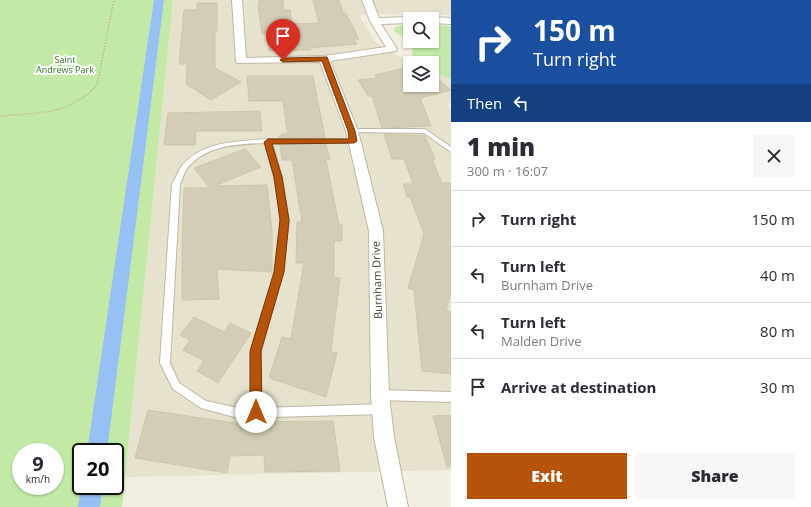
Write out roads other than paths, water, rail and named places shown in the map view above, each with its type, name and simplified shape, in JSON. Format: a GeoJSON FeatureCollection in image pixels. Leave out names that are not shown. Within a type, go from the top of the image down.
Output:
{"type":"FeatureCollection","features":[{"type":"Feature","properties":{"kind":"street"},"geometry":{"type":"LineString","coordinates":[[237,0],[241,61],[324,59],[392,49],[375,22],[367,0]]}},
{"type":"Feature","properties":{"kind":"street"},"geometry":{"type":"LineString","coordinates":[[375,22],[403,20]]}},
{"type":"Feature","properties":{"kind":"street"},"geometry":{"type":"LineString","coordinates":[[439,20],[451,21]]}},
{"type":"Feature","properties":{"kind":"street","name":"Burnham Drive"},"geometry":{"type":"LineString","coordinates":[[324,59],[353,136],[376,231],[381,402],[384,437],[398,507]]}},
{"type":"Feature","properties":{"kind":"lane"},"geometry":{"type":"LineString","coordinates":[[451,150],[425,131],[268,142],[238,142],[214,147],[195,157],[180,171],[176,184],[165,363],[176,386],[204,405],[238,413],[451,397]]}},
{"type":"Feature","properties":{"kind":"lane"},"geometry":{"type":"LineString","coordinates":[[256,412],[256,351],[279,272],[285,220],[278,177],[268,142]]}},
{"type":"Feature","properties":{"kind":"waterway"},"geometry":{"type":"LineString","coordinates":[[98,443],[159,0]]}},
{"type":"Feature","properties":{"kind":"waterway"},"geometry":{"type":"LineString","coordinates":[[89,507],[91,495]]}},
{"type":"Feature","properties":{"kind":"park label","name":"Saint Andrews Park"},"geometry":{"type":"Point","coordinates":[65,66]}}]}
